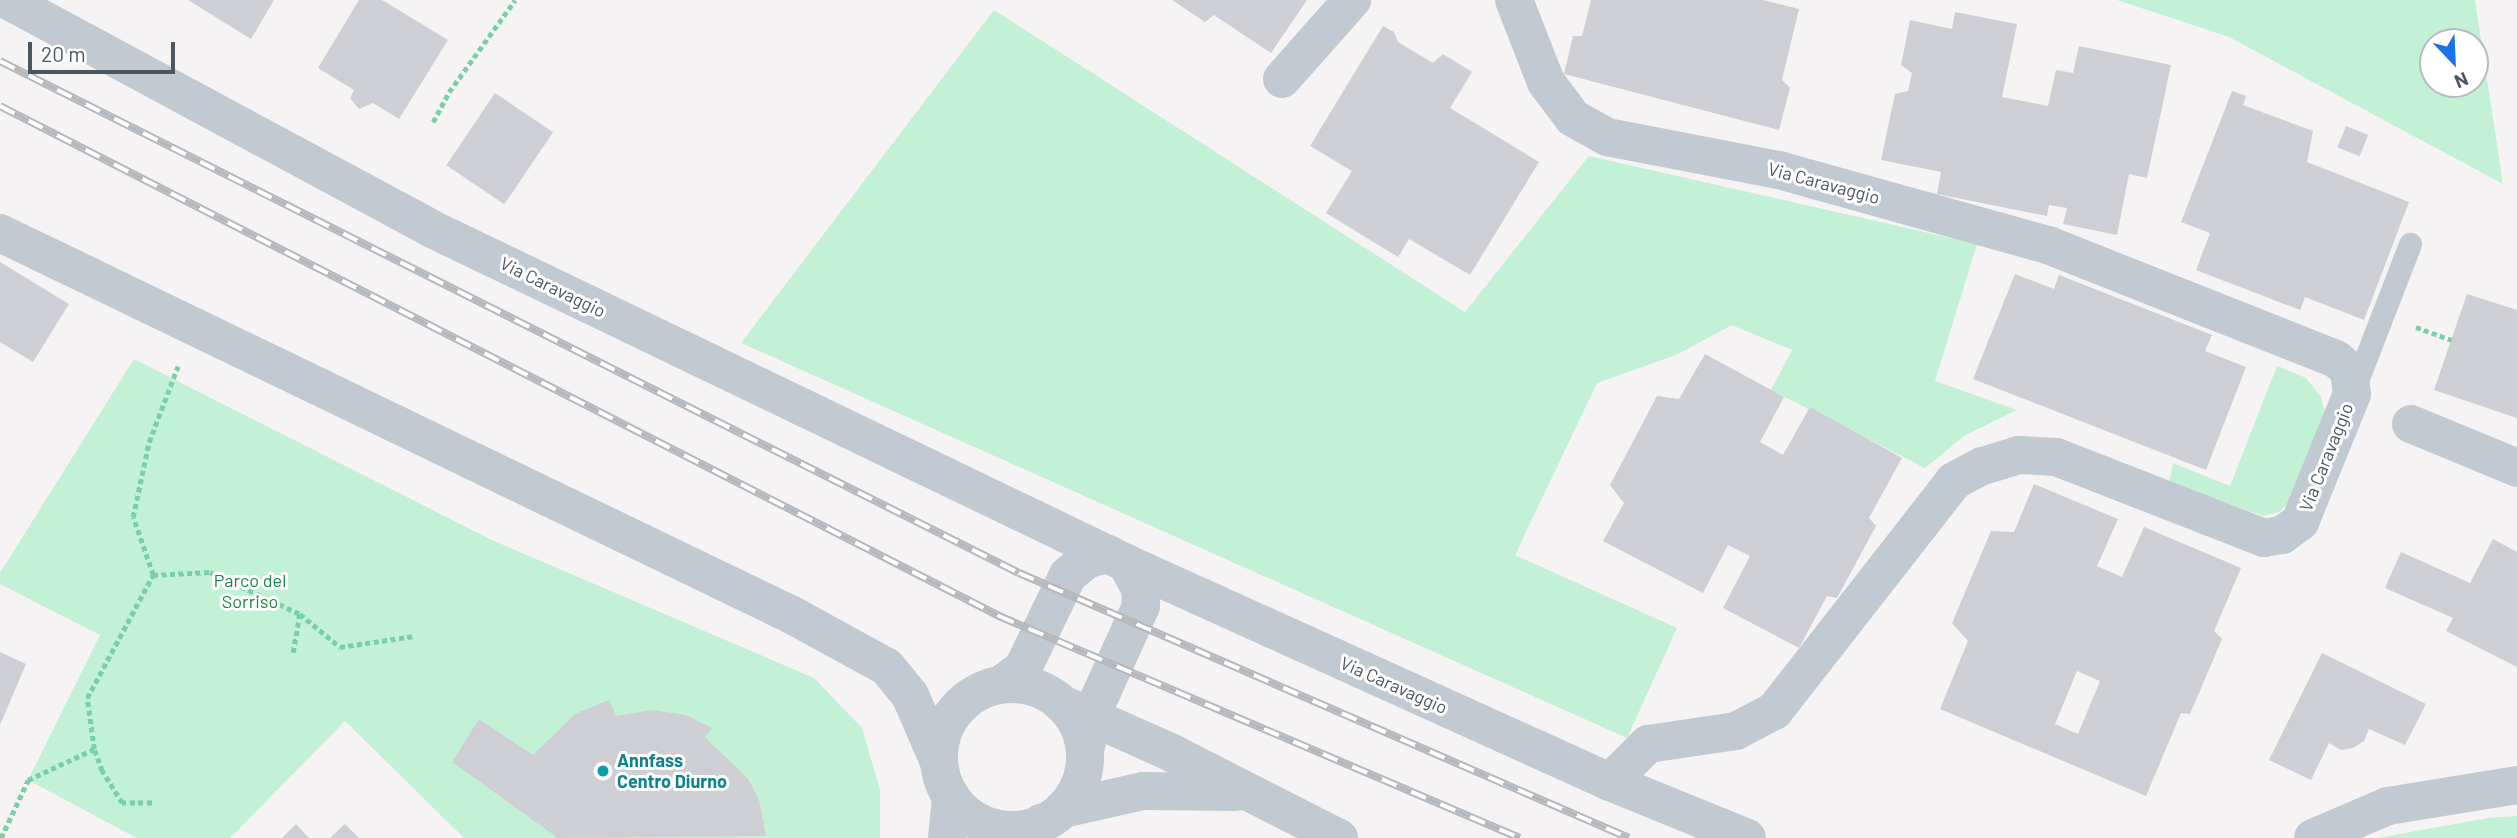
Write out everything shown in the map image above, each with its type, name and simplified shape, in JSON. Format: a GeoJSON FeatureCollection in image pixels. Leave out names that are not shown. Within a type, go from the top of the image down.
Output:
{"type":"FeatureCollection","features":[{"type":"Feature","properties":{"kind":"street","name":"Via Caravaggio"},"geometry":{"type":"LineString","coordinates":[[7,0],[430,228],[1178,588],[1610,782],[1747,838]]}},
{"type":"Feature","properties":{"kind":"street"},"geometry":{"type":"LineString","coordinates":[[1282,79],[1352,0]]}},
{"type":"Feature","properties":{"kind":"street","name":"Via Caravaggio"},"geometry":{"type":"LineString","coordinates":[[1514,0],[1546,82],[1573,118],[1607,137],[1779,170],[2048,245],[2336,359],[2349,370],[2352,394],[2300,522],[2282,535],[2264,538],[2056,457],[2019,456],[1982,466],[1954,481],[1774,710],[1736,731],[1648,744],[1610,782]]}},
{"type":"Feature","properties":{"kind":"street"},"geometry":{"type":"LineString","coordinates":[[0,233],[190,329],[792,615],[887,667],[909,695],[945,780],[971,817],[998,828],[1044,823],[1143,790],[1241,792]]}},
{"type":"Feature","properties":{"kind":"street"},"geometry":{"type":"LineString","coordinates":[[2411,424],[2517,468]]}},
{"type":"Feature","properties":{"kind":"street"},"geometry":{"type":"LineString","coordinates":[[947,838],[941,738],[951,716],[979,691],[1014,673],[1068,575],[1088,559],[1117,558],[1140,588],[1141,606]]}},
{"type":"Feature","properties":{"kind":"street"},"geometry":{"type":"LineString","coordinates":[[1044,823],[1083,776],[1080,724],[1141,606],[1158,594],[1178,588]]}},
{"type":"Feature","properties":{"kind":"street"},"geometry":{"type":"LineString","coordinates":[[1014,673],[1024,684],[1080,724],[1241,792],[1339,838]]}},
{"type":"Feature","properties":{"kind":"street"},"geometry":{"type":"LineString","coordinates":[[2313,838],[2427,797],[2517,785]]}},
{"type":"Feature","properties":{"kind":"lane"},"geometry":{"type":"LineString","coordinates":[[2352,394],[2410,244]]}},
{"type":"Feature","properties":{"kind":"path"},"geometry":{"type":"LineString","coordinates":[[433,122],[449,92],[515,0]]}},
{"type":"Feature","properties":{"kind":"path"},"geometry":{"type":"LineString","coordinates":[[152,803],[122,803],[94,749],[87,698],[153,575],[133,517],[149,442],[190,329]]}},
{"type":"Feature","properties":{"kind":"path"},"geometry":{"type":"LineString","coordinates":[[153,575],[210,572],[300,614],[340,647],[414,636]]}},
{"type":"Feature","properties":{"kind":"path"},"geometry":{"type":"LineString","coordinates":[[293,655],[300,614]]}},
{"type":"Feature","properties":{"kind":"path"},"geometry":{"type":"LineString","coordinates":[[1,838],[28,779],[94,749]]}},
{"type":"Feature","properties":{"kind":"green space"},"geometry":{"type":"Polygon","coordinates":[[[2117,0],[2475,0],[2479,28],[2419,28],[2419,98],[2489,98],[2489,92],[2503,184],[2229,37],[2117,0]]]}},
{"type":"Feature","properties":{"kind":"green space"},"geometry":{"type":"Polygon","coordinates":[[[994,10],[1465,312],[1589,156],[1977,244],[1935,381],[2017,410],[1964,436],[1925,468],[1771,390],[1792,350],[1732,325],[1676,355],[1597,383],[1515,555],[1677,628],[1627,738],[741,343],[994,10]]]}},
{"type":"Feature","properties":{"kind":"green space","name":"Parco del Sorriso"},"geometry":{"type":"Polygon","coordinates":[[[134,359],[494,541],[814,678],[862,728],[880,790],[880,838],[464,838],[345,721],[230,838],[137,838],[28,780],[100,635],[0,584],[0,573],[134,359]]]}},
{"type":"Feature","properties":{"kind":"green space"},"geometry":{"type":"Polygon","coordinates":[[[2277,366],[2306,378],[2321,397],[2325,412],[2289,502],[2279,512],[2263,516],[2169,483],[2173,463],[2230,486],[2277,366]]]}},
{"type":"Feature","properties":{"kind":"green space"},"geometry":{"type":"Polygon","coordinates":[[[2517,816],[2517,838],[2377,838],[2488,818],[2517,816]]]}},
{"type":"Feature","properties":{"kind":"building"},"geometry":{"type":"Polygon","coordinates":[[[188,0],[274,0],[251,39],[188,0]]]}},
{"type":"Feature","properties":{"kind":"building"},"geometry":{"type":"Polygon","coordinates":[[[359,0],[382,0],[448,40],[399,119],[373,103],[359,109],[350,98],[354,90],[318,68],[359,0]]]}},
{"type":"Feature","properties":{"kind":"building"},"geometry":{"type":"Polygon","coordinates":[[[1172,0],[1307,0],[1271,53],[1214,15],[1205,22],[1172,0]]]}},
{"type":"Feature","properties":{"kind":"building"},"geometry":{"type":"Polygon","coordinates":[[[1591,0],[1763,0],[1799,9],[1782,80],[1790,88],[1779,130],[1564,74],[1573,36],[1582,36],[1591,0]]]}},
{"type":"Feature","properties":{"kind":"building"},"geometry":{"type":"Polygon","coordinates":[[[1955,12],[2017,24],[2002,97],[2048,106],[2056,70],[2073,73],[2079,46],[2171,65],[2147,178],[2129,174],[2117,235],[2063,224],[2067,208],[2049,205],[2047,216],[1937,194],[1941,172],[1881,160],[1895,94],[1908,91],[1912,73],[1901,65],[1910,20],[1952,29],[1955,12]]]}},
{"type":"Feature","properties":{"kind":"building"},"geometry":{"type":"Polygon","coordinates":[[[1383,26],[1394,32],[1398,42],[1433,63],[1443,54],[1472,72],[1450,108],[1539,162],[1470,275],[1409,239],[1398,257],[1326,213],[1352,171],[1310,146],[1383,26]]]}},
{"type":"Feature","properties":{"kind":"building"},"geometry":{"type":"Polygon","coordinates":[[[2232,91],[2246,96],[2243,105],[2313,131],[2307,162],[2409,202],[2364,320],[2305,297],[2300,310],[2196,270],[2210,233],[2181,222],[2232,91]]]}},
{"type":"Feature","properties":{"kind":"building"},"geometry":{"type":"Polygon","coordinates":[[[495,93],[553,132],[504,204],[446,165],[495,93]]]}},
{"type":"Feature","properties":{"kind":"building"},"geometry":{"type":"Polygon","coordinates":[[[2346,126],[2368,135],[2360,156],[2337,147],[2346,126]]]}},
{"type":"Feature","properties":{"kind":"building"},"geometry":{"type":"Polygon","coordinates":[[[0,262],[69,304],[33,362],[0,342],[0,262]]]}},
{"type":"Feature","properties":{"kind":"building"},"geometry":{"type":"Polygon","coordinates":[[[2015,274],[2054,289],[2059,275],[2212,335],[2205,351],[2246,367],[2206,470],[1973,379],[2015,274]]]}},
{"type":"Feature","properties":{"kind":"building"},"geometry":{"type":"Polygon","coordinates":[[[2467,294],[2517,310],[2517,418],[2434,390],[2467,294]]]}},
{"type":"Feature","properties":{"kind":"building"},"geometry":{"type":"Polygon","coordinates":[[[1705,354],[1784,397],[1760,442],[1783,455],[1810,407],[1902,458],[1869,518],[1876,526],[1837,598],[1827,596],[1799,648],[1723,608],[1750,556],[1728,545],[1703,593],[1603,541],[1624,503],[1610,485],[1657,396],[1679,399],[1705,354]]]}},
{"type":"Feature","properties":{"kind":"building"},"geometry":{"type":"Polygon","coordinates":[[[2034,484],[2118,519],[2097,566],[2122,577],[2144,527],[2241,568],[2214,631],[2222,639],[2190,714],[2181,713],[2146,796],[1940,709],[1968,641],[1952,623],[1991,531],[2014,532],[2034,484]],[[2077,671],[2055,724],[2078,734],[2100,681],[2077,671]]]}},
{"type":"Feature","properties":{"kind":"building"},"geometry":{"type":"Polygon","coordinates":[[[2493,539],[2517,552],[2517,667],[2446,631],[2453,618],[2385,588],[2401,552],[2470,583],[2493,539]]]}},
{"type":"Feature","properties":{"kind":"building"},"geometry":{"type":"Polygon","coordinates":[[[0,652],[26,664],[0,725],[0,652]]]}},
{"type":"Feature","properties":{"kind":"building"},"geometry":{"type":"Polygon","coordinates":[[[2322,653],[2426,704],[2405,745],[2369,729],[2364,741],[2353,748],[2341,750],[2329,743],[2311,780],[2269,760],[2322,653]]]}},
{"type":"Feature","properties":{"kind":"building","name":"Annfass Centro Diurno"},"geometry":{"type":"Polygon","coordinates":[[[609,700],[616,716],[653,710],[686,715],[712,728],[705,737],[749,780],[759,800],[766,836],[558,838],[452,762],[479,719],[533,755],[575,714],[609,700]]]}},
{"type":"Feature","properties":{"kind":"building"},"geometry":{"type":"Polygon","coordinates":[[[296,824],[309,838],[282,838],[296,824]]]}},
{"type":"Feature","properties":{"kind":"building"},"geometry":{"type":"Polygon","coordinates":[[[345,824],[359,838],[330,838],[345,824]]]}},
{"type":"Feature","properties":{"kind":"railway"},"geometry":{"type":"LineString","coordinates":[[0,61],[1019,573],[1629,838]]}},
{"type":"Feature","properties":{"kind":"railway"},"geometry":{"type":"LineString","coordinates":[[0,106],[999,616],[1520,838]]}},
{"type":"Feature","properties":{"kind":"place","name":"Annfass Centro Diurno"},"geometry":{"type":"Point","coordinates":[603,771]}}]}
